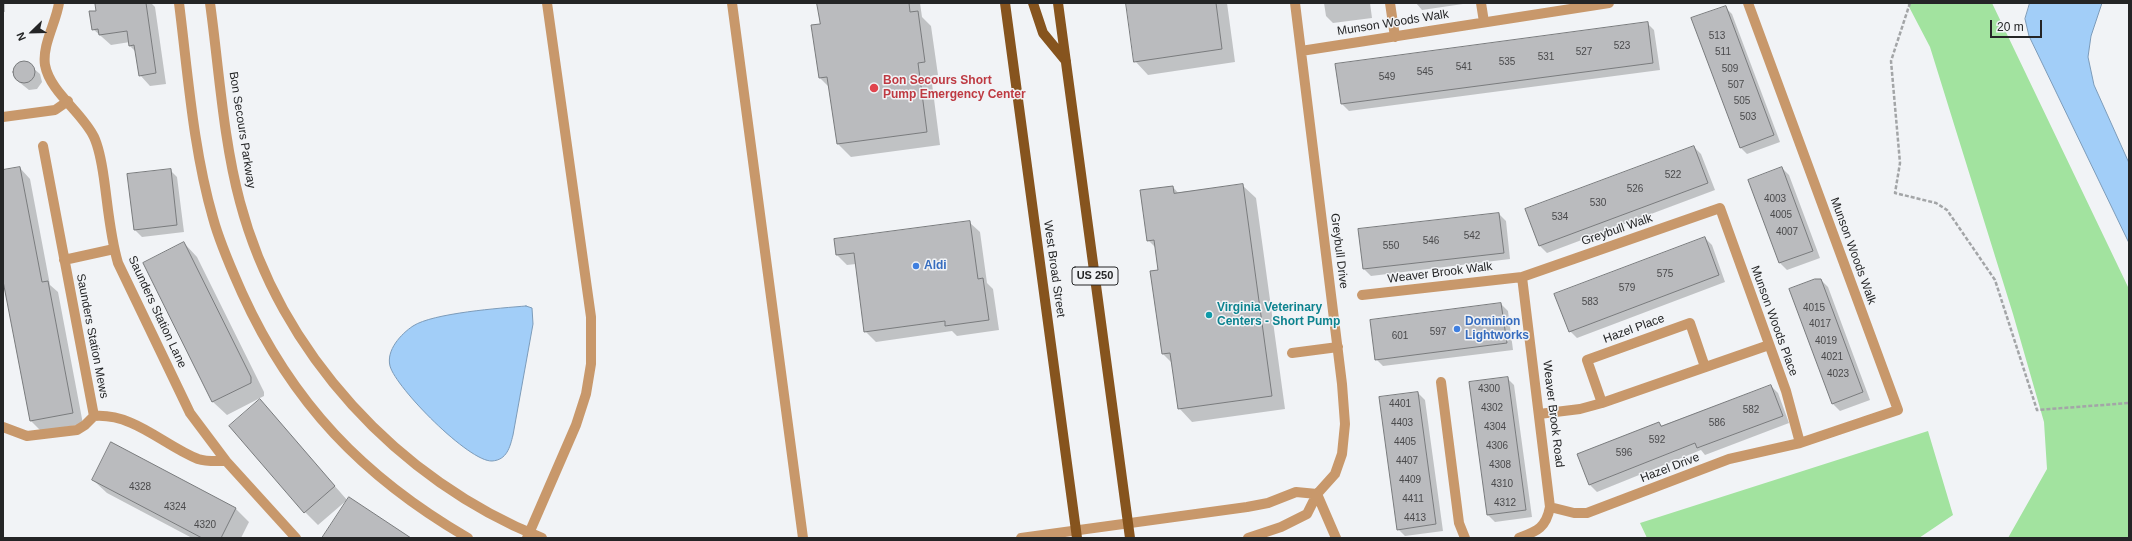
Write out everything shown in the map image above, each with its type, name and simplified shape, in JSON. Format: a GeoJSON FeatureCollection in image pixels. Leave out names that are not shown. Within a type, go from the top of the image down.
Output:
{"type":"FeatureCollection","features":[{"type":"Feature","properties":{"kind":"main road","name":"West Broad Street"},"geometry":{"type":"LineString","coordinates":[[1005,3],[1077,534]]}},
{"type":"Feature","properties":{"kind":"main road"},"geometry":{"type":"LineString","coordinates":[[1033,3],[1043,33],[1066,61]]}},
{"type":"Feature","properties":{"kind":"main road","name":"US 250"},"geometry":{"type":"LineString","coordinates":[[1058,3],[1130,538]]}},
{"type":"Feature","properties":{"kind":"street","name":"Saunders Station Lane"},"geometry":{"type":"LineString","coordinates":[[59,3],[57,16],[47,44],[45,64],[52,82],[88,126],[98,146],[114,249],[118,263],[190,413],[226,461],[296,538]]}},
{"type":"Feature","properties":{"kind":"street"},"geometry":{"type":"LineString","coordinates":[[178,3],[200,158],[213,219],[234,274],[268,343],[288,378],[310,407],[355,456],[404,497],[468,538]]}},
{"type":"Feature","properties":{"kind":"street","name":"Bon Secours Parkway"},"geometry":{"type":"LineString","coordinates":[[210,3],[233,172],[241,204],[255,247],[276,293],[295,328],[332,379],[368,422],[405,456],[461,497],[528,535],[542,538]]}},
{"type":"Feature","properties":{"kind":"street"},"geometry":{"type":"LineString","coordinates":[[528,535],[578,419],[586,394],[591,364],[592,338],[591,317],[547,3]]}},
{"type":"Feature","properties":{"kind":"street"},"geometry":{"type":"LineString","coordinates":[[732,3],[803,538]]}},
{"type":"Feature","properties":{"kind":"street","name":"Greybull Drive"},"geometry":{"type":"LineString","coordinates":[[1248,538],[1281,527],[1306,514],[1317,494],[1336,474],[1342,454],[1345,424],[1338,348],[1294,3]]}},
{"type":"Feature","properties":{"kind":"street"},"geometry":{"type":"LineString","coordinates":[[1390,3],[1394,37]]}},
{"type":"Feature","properties":{"kind":"street"},"geometry":{"type":"LineString","coordinates":[[1481,3],[1484,22]]}},
{"type":"Feature","properties":{"kind":"street","name":"Munson Woods Walk"},"geometry":{"type":"LineString","coordinates":[[1301,51],[1609,3]]}},
{"type":"Feature","properties":{"kind":"street","name":"Munson Woods Walk"},"geometry":{"type":"LineString","coordinates":[[1748,3],[1898,410],[1800,443]]}},
{"type":"Feature","properties":{"kind":"street"},"geometry":{"type":"LineString","coordinates":[[3,117],[55,110],[68,101]]}},
{"type":"Feature","properties":{"kind":"street","name":"Saunders Station Mews"},"geometry":{"type":"LineString","coordinates":[[43,146],[94,416]]}},
{"type":"Feature","properties":{"kind":"street","name":"Munson Woods Place"},"geometry":{"type":"LineString","coordinates":[[1720,208],[1768,345],[1786,391],[1800,443]]}},
{"type":"Feature","properties":{"kind":"street","name":"Greybull Walk"},"geometry":{"type":"LineString","coordinates":[[1522,277],[1720,208]]}},
{"type":"Feature","properties":{"kind":"street","name":"Saunders Station Mews"},"geometry":{"type":"LineString","coordinates":[[64,260],[114,249]]}},
{"type":"Feature","properties":{"kind":"street","name":"Weaver Brook Walk"},"geometry":{"type":"LineString","coordinates":[[1362,295],[1522,277]]}},
{"type":"Feature","properties":{"kind":"street","name":"Weaver Brook Road"},"geometry":{"type":"LineString","coordinates":[[1519,538],[1538,530],[1548,519],[1550,507],[1540,414],[1522,277]]}},
{"type":"Feature","properties":{"kind":"street","name":"Hazel Place"},"geometry":{"type":"LineString","coordinates":[[1602,403],[1586,360],[1690,323],[1705,367]]}},
{"type":"Feature","properties":{"kind":"street"},"geometry":{"type":"LineString","coordinates":[[1540,414],[1580,409],[1602,403],[1768,345]]}},
{"type":"Feature","properties":{"kind":"street"},"geometry":{"type":"LineString","coordinates":[[1292,354],[1338,348]]}},
{"type":"Feature","properties":{"kind":"street"},"geometry":{"type":"LineString","coordinates":[[1441,382],[1459,523],[1465,538]]}},
{"type":"Feature","properties":{"kind":"street"},"geometry":{"type":"LineString","coordinates":[[3,427],[27,436],[77,430],[86,426],[94,416],[107,415],[126,420],[199,459],[226,461]]}},
{"type":"Feature","properties":{"kind":"street","name":"Hazel Drive"},"geometry":{"type":"LineString","coordinates":[[1550,507],[1574,513],[1587,513],[1729,459],[1800,443]]}},
{"type":"Feature","properties":{"kind":"street"},"geometry":{"type":"LineString","coordinates":[[1021,538],[1077,534],[1128,524],[1247,507],[1268,503],[1296,492],[1317,494],[1336,538]]}},
{"type":"Feature","properties":{"kind":"path"},"geometry":{"type":"LineString","coordinates":[[1910,3],[1891,61],[1900,163],[1895,193],[1936,203],[1948,210],[1995,280],[2037,410],[2129,403]]}},
{"type":"Feature","properties":{"kind":"green space"},"geometry":{"type":"Polygon","coordinates":[[[1907,3],[1992,3],[2129,289],[2129,538],[2008,538],[2047,469],[2044,422],[2013,314],[1930,47],[1907,3]]]}},
{"type":"Feature","properties":{"kind":"green space"},"geometry":{"type":"Polygon","coordinates":[[[1928,431],[1953,515],[1919,538],[1647,538],[1640,523],[1928,431]]]}},
{"type":"Feature","properties":{"kind":"water"},"geometry":{"type":"Polygon","coordinates":[[[2030,3],[2102,3],[2091,36],[2088,57],[2094,85],[2129,163],[2129,243],[2029,36],[2025,19],[2030,3]]]}},
{"type":"Feature","properties":{"kind":"water"},"geometry":{"type":"Polygon","coordinates":[[[526,306],[532,308],[533,324],[513,435],[507,452],[501,458],[492,461],[481,458],[467,450],[451,437],[419,406],[395,376],[390,366],[390,354],[392,348],[404,333],[423,321],[451,314],[526,306]]]}},
{"type":"Feature","properties":{"kind":"building"},"geometry":{"type":"Polygon","coordinates":[[[146,3],[156,73],[139,76],[134,45],[129,46],[127,31],[99,35],[98,29],[92,30],[89,11],[96,11],[95,4],[146,3]]]}},
{"type":"Feature","properties":{"kind":"building"},"geometry":{"type":"Polygon","coordinates":[[[817,3],[909,3],[910,12],[918,11],[925,62],[918,63],[927,132],[837,144],[827,77],[819,78],[811,25],[820,24],[817,3]]]}},
{"type":"Feature","properties":{"kind":"building"},"geometry":{"type":"Polygon","coordinates":[[[1126,3],[1216,3],[1222,49],[1134,62],[1126,3]]]}},
{"type":"Feature","properties":{"kind":"building"},"geometry":{"type":"Polygon","coordinates":[[[1726,6],[1774,135],[1740,148],[1691,18],[1726,6]]]}},
{"type":"Feature","properties":{"kind":"building"},"geometry":{"type":"Polygon","coordinates":[[[1648,22],[1653,63],[1341,104],[1335,64],[1648,22]]]}},
{"type":"Feature","properties":{"kind":"building"},"geometry":{"type":"Polygon","coordinates":[[[24,61],[32,64],[35,72],[32,80],[24,83],[16,80],[13,72],[16,64],[24,61]]]}},
{"type":"Feature","properties":{"kind":"building"},"geometry":{"type":"Polygon","coordinates":[[[1694,146],[1708,183],[1539,246],[1525,209],[1694,146]]]}},
{"type":"Feature","properties":{"kind":"building"},"geometry":{"type":"Polygon","coordinates":[[[20,167],[42,282],[48,281],[73,413],[30,421],[3,281],[3,170],[20,167]]]}},
{"type":"Feature","properties":{"kind":"building"},"geometry":{"type":"Polygon","coordinates":[[[1782,167],[1813,251],[1779,263],[1748,180],[1782,167]]]}},
{"type":"Feature","properties":{"kind":"building"},"geometry":{"type":"Polygon","coordinates":[[[171,169],[177,225],[134,230],[127,174],[171,169]]]}},
{"type":"Feature","properties":{"kind":"building","name":"Virginia Veterinary Centers - Short Pump"},"geometry":{"type":"Polygon","coordinates":[[[1243,184],[1272,396],[1178,409],[1170,353],[1162,354],[1150,271],[1158,270],[1154,240],[1147,241],[1140,190],[1173,186],[1174,193],[1243,184]]]}},
{"type":"Feature","properties":{"kind":"building"},"geometry":{"type":"Polygon","coordinates":[[[1499,213],[1504,253],[1363,269],[1358,229],[1499,213]]]}},
{"type":"Feature","properties":{"kind":"building","name":"Aldi"},"geometry":{"type":"Polygon","coordinates":[[[970,221],[978,279],[983,278],[989,320],[945,326],[945,321],[864,332],[854,253],[836,255],[834,239],[970,221]]]}},
{"type":"Feature","properties":{"kind":"building"},"geometry":{"type":"Polygon","coordinates":[[[1705,237],[1719,275],[1569,332],[1554,294],[1705,237]]]}},
{"type":"Feature","properties":{"kind":"building"},"geometry":{"type":"Polygon","coordinates":[[[184,242],[251,377],[251,383],[212,402],[143,263],[184,242]]]}},
{"type":"Feature","properties":{"kind":"building"},"geometry":{"type":"Polygon","coordinates":[[[1815,279],[1821,279],[1863,392],[1832,404],[1789,289],[1815,279]]]}},
{"type":"Feature","properties":{"kind":"building"},"geometry":{"type":"Polygon","coordinates":[[[1501,303],[1507,343],[1375,360],[1370,320],[1501,303]]]}},
{"type":"Feature","properties":{"kind":"building"},"geometry":{"type":"Polygon","coordinates":[[[1508,377],[1526,510],[1487,515],[1469,382],[1508,377]]]}},
{"type":"Feature","properties":{"kind":"building"},"geometry":{"type":"Polygon","coordinates":[[[1771,385],[1783,416],[1697,448],[1695,443],[1589,485],[1577,454],[1659,422],[1661,426],[1771,385]]]}},
{"type":"Feature","properties":{"kind":"building"},"geometry":{"type":"Polygon","coordinates":[[[1418,392],[1436,524],[1397,530],[1379,397],[1418,392]]]}},
{"type":"Feature","properties":{"kind":"building"},"geometry":{"type":"Polygon","coordinates":[[[260,399],[335,486],[304,513],[229,426],[260,399]]]}},
{"type":"Feature","properties":{"kind":"building"},"geometry":{"type":"Polygon","coordinates":[[[111,442],[236,508],[221,538],[202,538],[92,480],[111,442]]]}},
{"type":"Feature","properties":{"kind":"building"},"geometry":{"type":"Polygon","coordinates":[[[349,497],[411,538],[322,538],[349,497]]]}},
{"type":"Feature","properties":{"kind":"place","name":"Bon Secours Short Pump Emergency Center"},"geometry":{"type":"Point","coordinates":[874,88]}},
{"type":"Feature","properties":{"kind":"place","name":"Aldi"},"geometry":{"type":"Point","coordinates":[916,266]}},
{"type":"Feature","properties":{"kind":"place","name":"Virginia Veterinary Centers - Short Pump"},"geometry":{"type":"Point","coordinates":[1209,315]}},
{"type":"Feature","properties":{"kind":"place","name":"Dominion Lightworks"},"geometry":{"type":"Point","coordinates":[1457,329]}}]}
